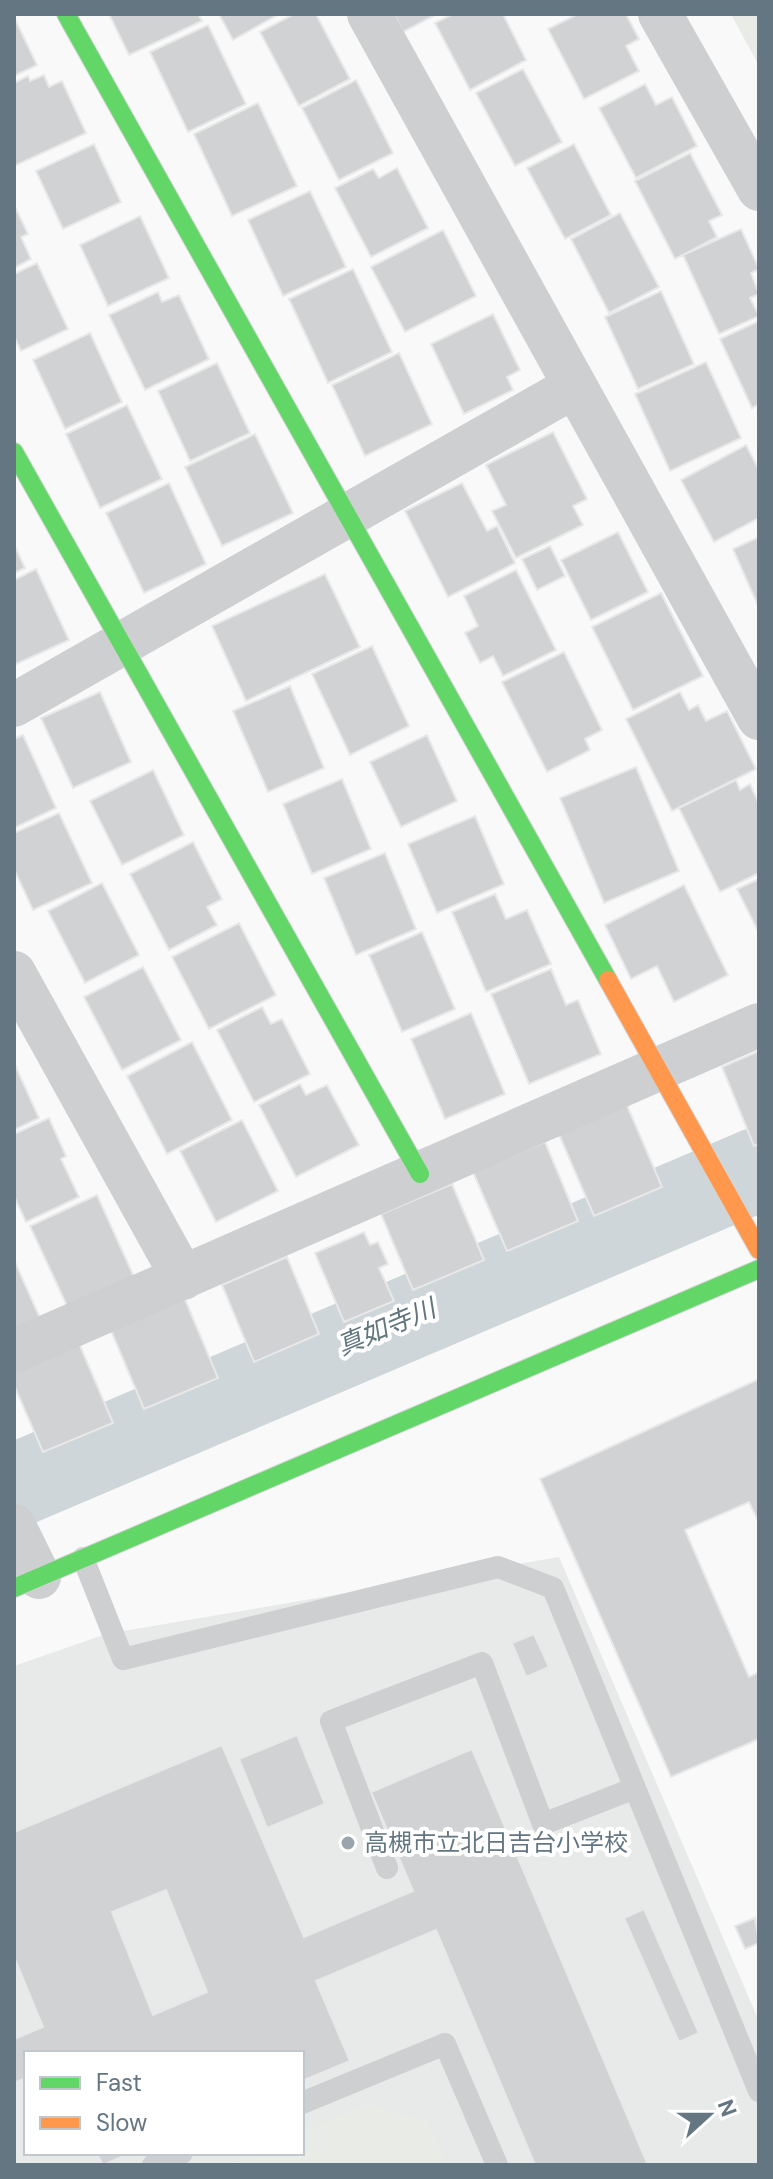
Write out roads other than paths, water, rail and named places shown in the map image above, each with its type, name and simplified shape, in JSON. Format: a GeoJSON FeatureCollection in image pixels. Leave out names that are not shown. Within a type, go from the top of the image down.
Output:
{"type":"FeatureCollection","features":[{"type":"Feature","properties":{"kind":"street"},"geometry":{"type":"LineString","coordinates":[[66,14],[759,1250]]}},
{"type":"Feature","properties":{"kind":"street"},"geometry":{"type":"LineString","coordinates":[[369,14],[759,718]]}},
{"type":"Feature","properties":{"kind":"street"},"geometry":{"type":"LineString","coordinates":[[660,14],[759,189]]}},
{"type":"Feature","properties":{"kind":"street"},"geometry":{"type":"LineString","coordinates":[[14,705],[575,386]]}},
{"type":"Feature","properties":{"kind":"street"},"geometry":{"type":"LineString","coordinates":[[14,452],[420,1174]]}},
{"type":"Feature","properties":{"kind":"street"},"geometry":{"type":"LineString","coordinates":[[14,973],[183,1278]]}},
{"type":"Feature","properties":{"kind":"street"},"geometry":{"type":"LineString","coordinates":[[14,1351],[759,1025]]}},
{"type":"Feature","properties":{"kind":"street"},"geometry":{"type":"LineString","coordinates":[[14,1526],[26,1583],[759,1269]]}},
{"type":"Feature","properties":{"kind":"lane"},"geometry":{"type":"LineString","coordinates":[[83,1558],[123,1659],[498,1567],[553,1588],[759,2091]]}},
{"type":"Feature","properties":{"kind":"lane"},"geometry":{"type":"LineString","coordinates":[[387,1868],[331,1721],[482,1663],[543,1824],[635,1788]]}},
{"type":"Feature","properties":{"kind":"lane"},"geometry":{"type":"LineString","coordinates":[[304,2102],[445,2044],[497,2165]]}},
{"type":"Feature","properties":{"kind":"lane"},"geometry":{"type":"LineString","coordinates":[[153,2165],[177,2155]]}},
{"type":"Feature","properties":{"kind":"waterway","name":"真如寺川"},"geometry":{"type":"LineString","coordinates":[[14,1486],[759,1169]]}},
{"type":"Feature","properties":{"kind":"place","name":"高槻市立北日吉台小学校"},"geometry":{"type":"Point","coordinates":[348,1843]}}]}
